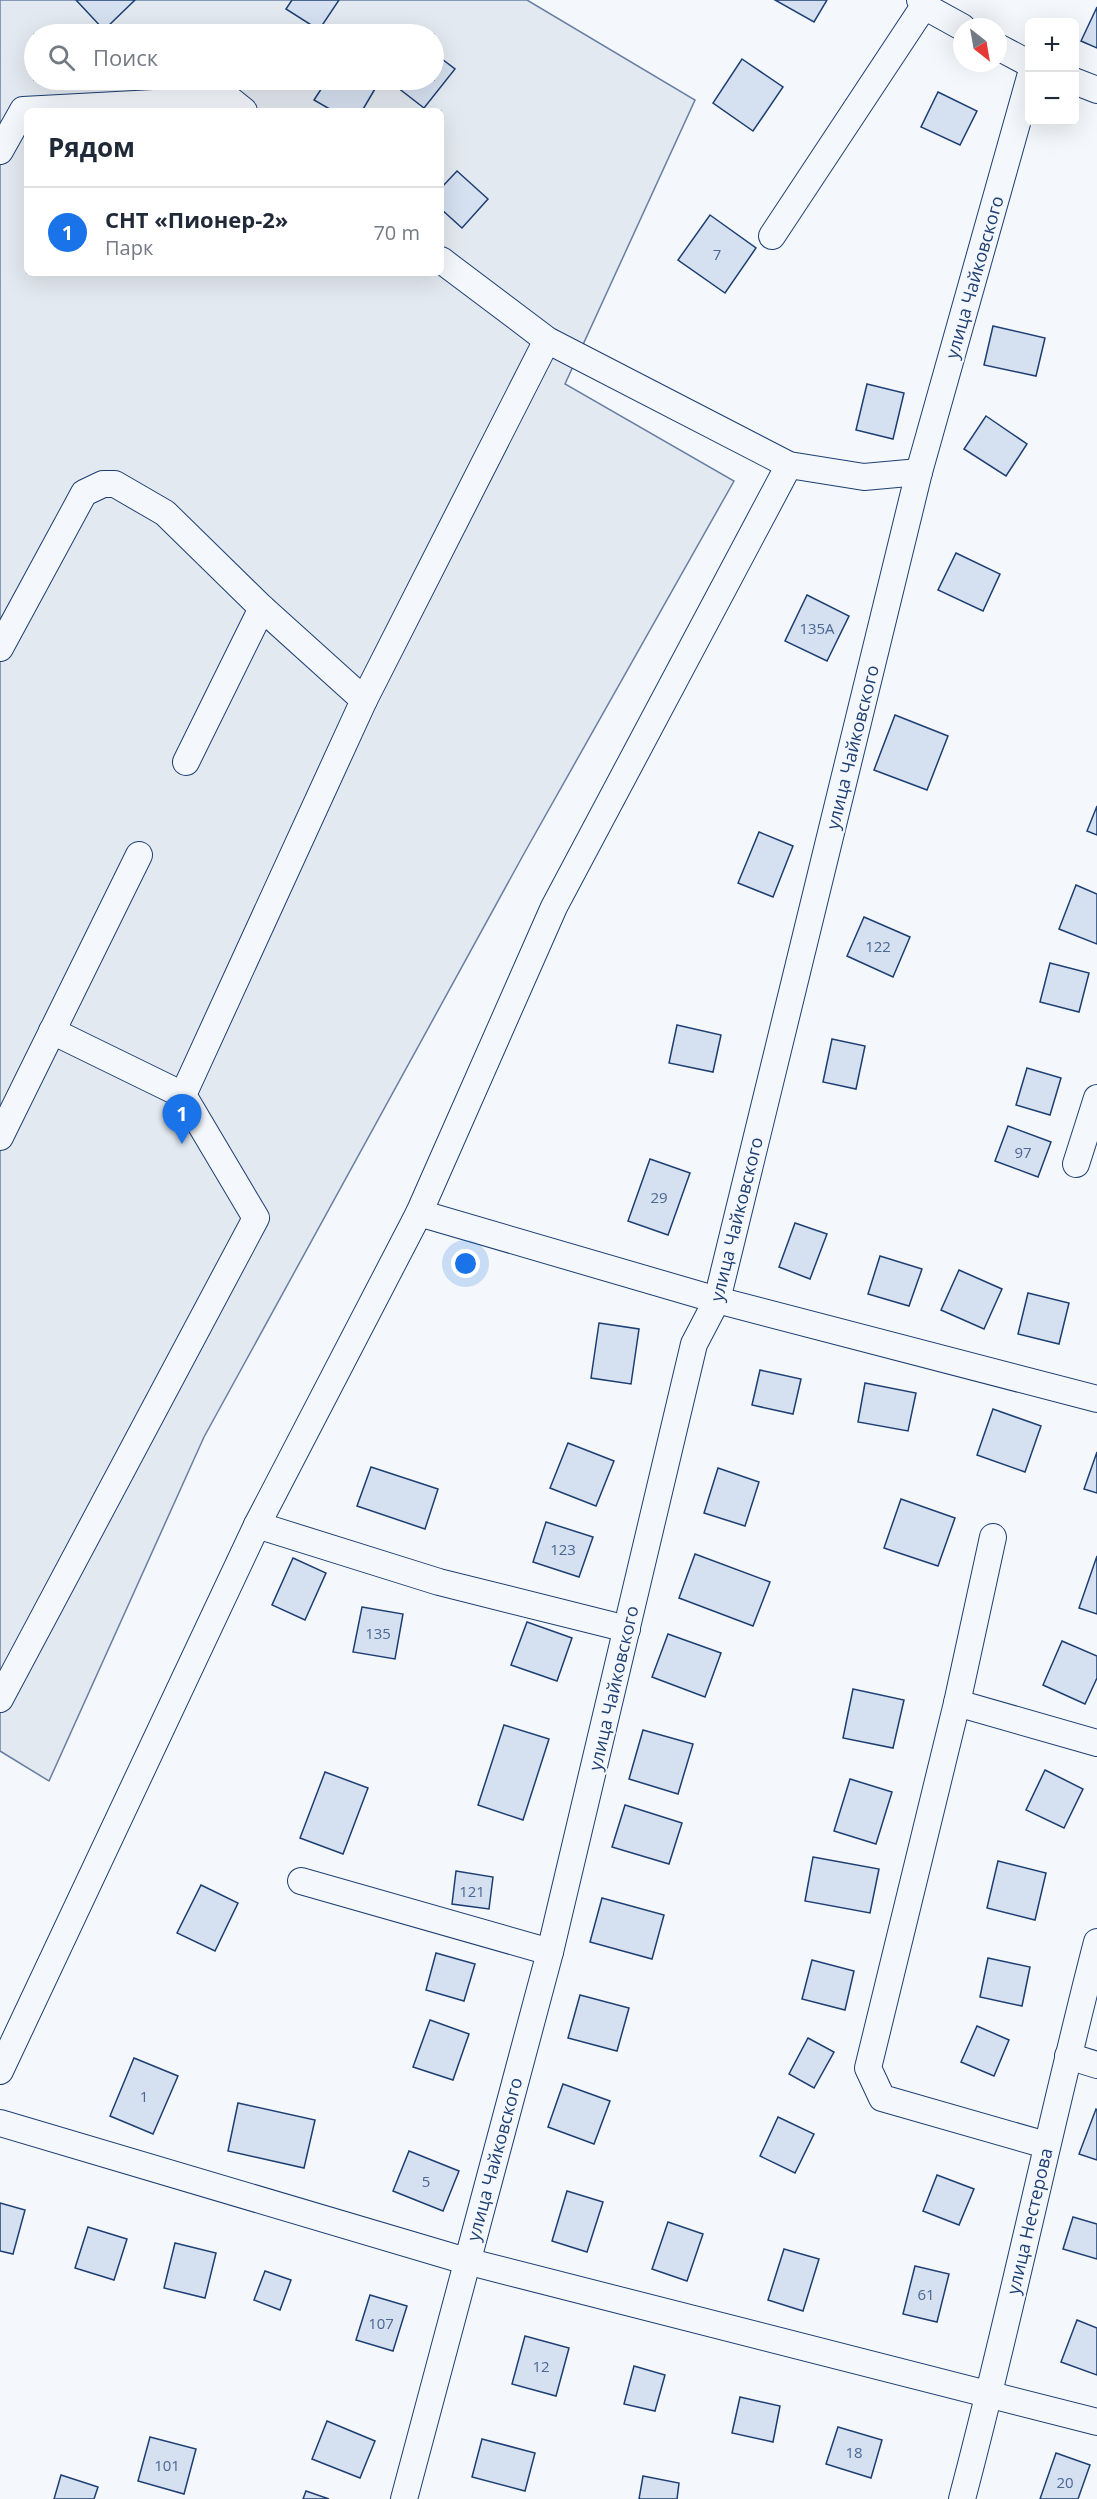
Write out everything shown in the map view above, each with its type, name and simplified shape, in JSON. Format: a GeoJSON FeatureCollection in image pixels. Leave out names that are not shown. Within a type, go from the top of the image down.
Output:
{"type":"FeatureCollection","features":[{"type":"Feature","properties":{"kind":"street"},"geometry":{"type":"LineString","coordinates":[[772,236],[922,3],[953,22]]}},
{"type":"Feature","properties":{"kind":"street"},"geometry":{"type":"LineString","coordinates":[[1007,52],[1025,62]]}},
{"type":"Feature","properties":{"kind":"street"},"geometry":{"type":"LineString","coordinates":[[1079,83],[1097,90]]}},
{"type":"Feature","properties":{"kind":"street","name":"улица Чайковского"},"geometry":{"type":"LineString","coordinates":[[404,2499],[550,1952],[694,1344],[717,1300],[919,472],[1025,90]]}},
{"type":"Feature","properties":{"kind":"street"},"geometry":{"type":"LineString","coordinates":[[60,108],[229,99],[240,108]]}},
{"type":"Feature","properties":{"kind":"street"},"geometry":{"type":"LineString","coordinates":[[0,151],[24,110]]}},
{"type":"Feature","properties":{"kind":"street"},"geometry":{"type":"LineString","coordinates":[[444,262],[547,340],[789,465],[864,477],[919,472]]}},
{"type":"Feature","properties":{"kind":"street"},"geometry":{"type":"LineString","coordinates":[[183,1095],[364,700],[547,340]]}},
{"type":"Feature","properties":{"kind":"street"},"geometry":{"type":"LineString","coordinates":[[0,2072],[257,1525],[419,1213],[554,907],[789,465]]}},
{"type":"Feature","properties":{"kind":"street"},"geometry":{"type":"LineString","coordinates":[[0,648],[84,493],[102,484],[115,484],[165,513],[262,608],[364,700]]}},
{"type":"Feature","properties":{"kind":"street"},"geometry":{"type":"LineString","coordinates":[[186,762],[262,608]]}},
{"type":"Feature","properties":{"kind":"street"},"geometry":{"type":"LineString","coordinates":[[0,1137],[139,855]]}},
{"type":"Feature","properties":{"kind":"street"},"geometry":{"type":"LineString","coordinates":[[0,1699],[256,1218],[183,1095],[52,1031]]}},
{"type":"Feature","properties":{"kind":"street"},"geometry":{"type":"LineString","coordinates":[[1076,1164],[1097,1098]]}},
{"type":"Feature","properties":{"kind":"street"},"geometry":{"type":"LineString","coordinates":[[419,1213],[717,1300],[1097,1399]]}},
{"type":"Feature","properties":{"kind":"street"},"geometry":{"type":"LineString","coordinates":[[257,1525],[439,1582],[627,1629]]}},
{"type":"Feature","properties":{"kind":"street"},"geometry":{"type":"LineString","coordinates":[[993,1537],[957,1703],[868,2068],[882,2098],[1046,2145]]}},
{"type":"Feature","properties":{"kind":"street"},"geometry":{"type":"LineString","coordinates":[[957,1703],[1097,1743]]}},
{"type":"Feature","properties":{"kind":"street"},"geometry":{"type":"LineString","coordinates":[[302,1881],[550,1952]]}},
{"type":"Feature","properties":{"kind":"street","name":"улица Нестерова"},"geometry":{"type":"LineString","coordinates":[[962,2499],[990,2396],[1046,2145],[1097,1942]]}},
{"type":"Feature","properties":{"kind":"street"},"geometry":{"type":"LineString","coordinates":[[1068,2056],[1097,2065]]}},
{"type":"Feature","properties":{"kind":"street"},"geometry":{"type":"LineString","coordinates":[[0,2123],[466,2261],[1097,2422]]}},
{"type":"Feature","properties":{"kind":"shaded area"},"geometry":{"type":"Polygon","coordinates":[[[0,0],[527,0],[695,100],[565,384],[734,481],[526,850],[204,1437],[49,1781],[0,1751],[0,0]]]}},
{"type":"Feature","properties":{"kind":"building"},"geometry":{"type":"Polygon","coordinates":[[[76,0],[135,0],[110,24],[98,24],[76,0]]]}},
{"type":"Feature","properties":{"kind":"building"},"geometry":{"type":"Polygon","coordinates":[[[292,0],[339,0],[323,24],[310,24],[286,9],[292,0]]]}},
{"type":"Feature","properties":{"kind":"building"},"geometry":{"type":"Polygon","coordinates":[[[775,0],[827,0],[814,22],[775,0]]]}},
{"type":"Feature","properties":{"kind":"building"},"geometry":{"type":"Polygon","coordinates":[[[1097,7],[1097,48],[1081,41],[1097,7]]]}},
{"type":"Feature","properties":{"kind":"building"},"geometry":{"type":"Polygon","coordinates":[[[742,59],[783,87],[753,131],[713,103],[742,59]]]}},
{"type":"Feature","properties":{"kind":"building"},"geometry":{"type":"Polygon","coordinates":[[[444,61],[455,69],[444,83],[444,61]]]}},
{"type":"Feature","properties":{"kind":"building"},"geometry":{"type":"Polygon","coordinates":[[[320,90],[374,90],[364,108],[328,108],[314,100],[320,90]]]}},
{"type":"Feature","properties":{"kind":"building"},"geometry":{"type":"Polygon","coordinates":[[[401,90],[438,90],[424,108],[401,90]]]}},
{"type":"Feature","properties":{"kind":"building"},"geometry":{"type":"Polygon","coordinates":[[[938,92],[977,111],[960,145],[921,127],[938,92]]]}},
{"type":"Feature","properties":{"kind":"building"},"geometry":{"type":"Polygon","coordinates":[[[457,171],[488,199],[462,228],[444,212],[444,185],[457,171]]]}},
{"type":"Feature","properties":{"kind":"building"},"geometry":{"type":"Polygon","coordinates":[[[710,215],[756,248],[725,293],[678,260],[710,215]]]}},
{"type":"Feature","properties":{"kind":"building"},"geometry":{"type":"Polygon","coordinates":[[[993,326],[1045,338],[1036,376],[984,365],[993,326]]]}},
{"type":"Feature","properties":{"kind":"building"},"geometry":{"type":"Polygon","coordinates":[[[867,384],[904,393],[893,439],[856,430],[867,384]]]}},
{"type":"Feature","properties":{"kind":"building"},"geometry":{"type":"Polygon","coordinates":[[[986,416],[1027,444],[1006,476],[964,449],[986,416]]]}},
{"type":"Feature","properties":{"kind":"building"},"geometry":{"type":"Polygon","coordinates":[[[956,553],[1000,574],[983,611],[938,590],[956,553]]]}},
{"type":"Feature","properties":{"kind":"building"},"geometry":{"type":"Polygon","coordinates":[[[807,595],[849,616],[827,661],[785,641],[807,595]]]}},
{"type":"Feature","properties":{"kind":"building"},"geometry":{"type":"Polygon","coordinates":[[[895,715],[948,736],[927,790],[874,770],[895,715]]]}},
{"type":"Feature","properties":{"kind":"building"},"geometry":{"type":"Polygon","coordinates":[[[1097,806],[1097,835],[1087,831],[1097,806]]]}},
{"type":"Feature","properties":{"kind":"building"},"geometry":{"type":"Polygon","coordinates":[[[759,832],[793,846],[773,897],[738,883],[759,832]]]}},
{"type":"Feature","properties":{"kind":"building"},"geometry":{"type":"Polygon","coordinates":[[[1076,885],[1097,894],[1097,944],[1059,929],[1076,885]]]}},
{"type":"Feature","properties":{"kind":"building"},"geometry":{"type":"Polygon","coordinates":[[[864,917],[910,937],[893,977],[847,956],[864,917]]]}},
{"type":"Feature","properties":{"kind":"building"},"geometry":{"type":"Polygon","coordinates":[[[1050,963],[1089,973],[1079,1012],[1040,1002],[1050,963]]]}},
{"type":"Feature","properties":{"kind":"building"},"geometry":{"type":"Polygon","coordinates":[[[677,1025],[721,1035],[713,1072],[669,1063],[677,1025]]]}},
{"type":"Feature","properties":{"kind":"building"},"geometry":{"type":"Polygon","coordinates":[[[832,1039],[865,1046],[856,1089],[823,1082],[832,1039]]]}},
{"type":"Feature","properties":{"kind":"building"},"geometry":{"type":"Polygon","coordinates":[[[1027,1068],[1061,1078],[1050,1115],[1016,1105],[1027,1068]]]}},
{"type":"Feature","properties":{"kind":"building"},"geometry":{"type":"Polygon","coordinates":[[[1008,1126],[1051,1142],[1038,1177],[995,1161],[1008,1126]]]}},
{"type":"Feature","properties":{"kind":"building"},"geometry":{"type":"Polygon","coordinates":[[[650,1159],[690,1173],[668,1235],[628,1221],[650,1159]]]}},
{"type":"Feature","properties":{"kind":"building"},"geometry":{"type":"Polygon","coordinates":[[[795,1223],[827,1234],[810,1279],[779,1267],[795,1223]]]}},
{"type":"Feature","properties":{"kind":"building"},"geometry":{"type":"Polygon","coordinates":[[[880,1256],[922,1269],[909,1306],[868,1294],[880,1256]]]}},
{"type":"Feature","properties":{"kind":"building"},"geometry":{"type":"Polygon","coordinates":[[[959,1270],[1002,1289],[984,1329],[941,1310],[959,1270]]]}},
{"type":"Feature","properties":{"kind":"building"},"geometry":{"type":"Polygon","coordinates":[[[1028,1293],[1069,1303],[1059,1344],[1018,1334],[1028,1293]]]}},
{"type":"Feature","properties":{"kind":"building"},"geometry":{"type":"Polygon","coordinates":[[[599,1323],[639,1329],[631,1384],[591,1378],[599,1323]]]}},
{"type":"Feature","properties":{"kind":"building"},"geometry":{"type":"Polygon","coordinates":[[[760,1370],[801,1379],[793,1414],[752,1405],[760,1370]]]}},
{"type":"Feature","properties":{"kind":"building"},"geometry":{"type":"Polygon","coordinates":[[[865,1383],[916,1393],[908,1431],[858,1422],[865,1383]]]}},
{"type":"Feature","properties":{"kind":"building"},"geometry":{"type":"Polygon","coordinates":[[[993,1409],[1041,1426],[1025,1472],[977,1455],[993,1409]]]}},
{"type":"Feature","properties":{"kind":"building"},"geometry":{"type":"Polygon","coordinates":[[[568,1443],[614,1461],[596,1506],[550,1488],[568,1443]]]}},
{"type":"Feature","properties":{"kind":"building"},"geometry":{"type":"Polygon","coordinates":[[[1097,1452],[1097,1493],[1084,1489],[1097,1452]]]}},
{"type":"Feature","properties":{"kind":"building"},"geometry":{"type":"Polygon","coordinates":[[[371,1467],[438,1489],[425,1529],[357,1506],[371,1467]]]}},
{"type":"Feature","properties":{"kind":"building"},"geometry":{"type":"Polygon","coordinates":[[[718,1468],[759,1482],[745,1526],[704,1513],[718,1468]]]}},
{"type":"Feature","properties":{"kind":"building"},"geometry":{"type":"Polygon","coordinates":[[[901,1499],[955,1518],[938,1566],[884,1548],[901,1499]]]}},
{"type":"Feature","properties":{"kind":"building"},"geometry":{"type":"Polygon","coordinates":[[[546,1522],[593,1537],[579,1577],[533,1562],[546,1522]]]}},
{"type":"Feature","properties":{"kind":"building"},"geometry":{"type":"Polygon","coordinates":[[[695,1554],[770,1582],[753,1626],[679,1598],[695,1554]]]}},
{"type":"Feature","properties":{"kind":"building"},"geometry":{"type":"Polygon","coordinates":[[[1097,1556],[1097,1614],[1079,1608],[1097,1556]]]}},
{"type":"Feature","properties":{"kind":"building"},"geometry":{"type":"Polygon","coordinates":[[[293,1558],[326,1573],[305,1620],[272,1605],[293,1558]]]}},
{"type":"Feature","properties":{"kind":"building"},"geometry":{"type":"Polygon","coordinates":[[[362,1607],[403,1614],[395,1659],[353,1652],[362,1607]]]}},
{"type":"Feature","properties":{"kind":"building"},"geometry":{"type":"Polygon","coordinates":[[[527,1622],[572,1638],[557,1681],[511,1665],[527,1622]]]}},
{"type":"Feature","properties":{"kind":"building"},"geometry":{"type":"Polygon","coordinates":[[[668,1634],[721,1653],[705,1697],[652,1677],[668,1634]]]}},
{"type":"Feature","properties":{"kind":"building"},"geometry":{"type":"Polygon","coordinates":[[[1062,1641],[1097,1656],[1097,1678],[1085,1704],[1043,1685],[1062,1641]]]}},
{"type":"Feature","properties":{"kind":"building"},"geometry":{"type":"Polygon","coordinates":[[[853,1689],[904,1700],[893,1748],[843,1738],[853,1689]]]}},
{"type":"Feature","properties":{"kind":"building"},"geometry":{"type":"Polygon","coordinates":[[[504,1725],[549,1739],[523,1820],[478,1805],[504,1725]]]}},
{"type":"Feature","properties":{"kind":"building"},"geometry":{"type":"Polygon","coordinates":[[[643,1730],[693,1744],[678,1794],[629,1779],[643,1730]]]}},
{"type":"Feature","properties":{"kind":"building"},"geometry":{"type":"Polygon","coordinates":[[[1045,1770],[1083,1789],[1064,1828],[1026,1810],[1045,1770]]]}},
{"type":"Feature","properties":{"kind":"building"},"geometry":{"type":"Polygon","coordinates":[[[325,1772],[368,1788],[343,1854],[300,1838],[325,1772]]]}},
{"type":"Feature","properties":{"kind":"building"},"geometry":{"type":"Polygon","coordinates":[[[850,1779],[892,1792],[876,1844],[834,1831],[850,1779]]]}},
{"type":"Feature","properties":{"kind":"building"},"geometry":{"type":"Polygon","coordinates":[[[625,1805],[682,1823],[669,1864],[612,1847],[625,1805]]]}},
{"type":"Feature","properties":{"kind":"building"},"geometry":{"type":"Polygon","coordinates":[[[813,1857],[879,1869],[870,1913],[805,1901],[813,1857]]]}},
{"type":"Feature","properties":{"kind":"building"},"geometry":{"type":"Polygon","coordinates":[[[998,1861],[1046,1873],[1035,1920],[987,1908],[998,1861]]]}},
{"type":"Feature","properties":{"kind":"building"},"geometry":{"type":"Polygon","coordinates":[[[456,1871],[493,1877],[489,1909],[452,1904],[456,1871]]]}},
{"type":"Feature","properties":{"kind":"building"},"geometry":{"type":"Polygon","coordinates":[[[201,1885],[238,1903],[215,1951],[177,1933],[201,1885]]]}},
{"type":"Feature","properties":{"kind":"building"},"geometry":{"type":"Polygon","coordinates":[[[602,1898],[664,1915],[652,1959],[590,1942],[602,1898]]]}},
{"type":"Feature","properties":{"kind":"building"},"geometry":{"type":"Polygon","coordinates":[[[436,1953],[475,1964],[464,2001],[426,1990],[436,1953]]]}},
{"type":"Feature","properties":{"kind":"building"},"geometry":{"type":"Polygon","coordinates":[[[988,1958],[1030,1967],[1022,2006],[980,1997],[988,1958]]]}},
{"type":"Feature","properties":{"kind":"building"},"geometry":{"type":"Polygon","coordinates":[[[812,1960],[854,1971],[845,2010],[802,1999],[812,1960]]]}},
{"type":"Feature","properties":{"kind":"building"},"geometry":{"type":"Polygon","coordinates":[[[580,1995],[629,2008],[617,2051],[568,2038],[580,1995]]]}},
{"type":"Feature","properties":{"kind":"building"},"geometry":{"type":"Polygon","coordinates":[[[430,2020],[469,2034],[453,2080],[413,2067],[430,2020]]]}},
{"type":"Feature","properties":{"kind":"building"},"geometry":{"type":"Polygon","coordinates":[[[977,2026],[1009,2040],[994,2076],[961,2062],[977,2026]]]}},
{"type":"Feature","properties":{"kind":"building"},"geometry":{"type":"Polygon","coordinates":[[[808,2038],[834,2052],[814,2088],[789,2074],[808,2038]]]}},
{"type":"Feature","properties":{"kind":"building"},"geometry":{"type":"Polygon","coordinates":[[[134,2058],[178,2076],[153,2134],[110,2116],[134,2058]]]}},
{"type":"Feature","properties":{"kind":"building"},"geometry":{"type":"Polygon","coordinates":[[[563,2084],[610,2101],[594,2144],[548,2127],[563,2084]]]}},
{"type":"Feature","properties":{"kind":"building"},"geometry":{"type":"Polygon","coordinates":[[[238,2103],[315,2120],[304,2168],[228,2151],[238,2103]]]}},
{"type":"Feature","properties":{"kind":"building"},"geometry":{"type":"Polygon","coordinates":[[[1097,2110],[1097,2160],[1079,2154],[1097,2110]]]}},
{"type":"Feature","properties":{"kind":"building"},"geometry":{"type":"Polygon","coordinates":[[[778,2117],[814,2134],[795,2173],[760,2156],[778,2117]]]}},
{"type":"Feature","properties":{"kind":"building"},"geometry":{"type":"Polygon","coordinates":[[[409,2151],[459,2171],[443,2211],[393,2191],[409,2151]]]}},
{"type":"Feature","properties":{"kind":"building"},"geometry":{"type":"Polygon","coordinates":[[[937,2175],[974,2189],[959,2225],[923,2211],[937,2175]]]}},
{"type":"Feature","properties":{"kind":"building"},"geometry":{"type":"Polygon","coordinates":[[[567,2191],[603,2202],[587,2252],[552,2241],[567,2191]]]}},
{"type":"Feature","properties":{"kind":"building"},"geometry":{"type":"Polygon","coordinates":[[[0,2203],[25,2210],[13,2254],[0,2251],[0,2203]]]}},
{"type":"Feature","properties":{"kind":"building"},"geometry":{"type":"Polygon","coordinates":[[[1073,2217],[1097,2224],[1097,2259],[1063,2249],[1073,2217]]]}},
{"type":"Feature","properties":{"kind":"building"},"geometry":{"type":"Polygon","coordinates":[[[668,2222],[703,2234],[687,2281],[652,2269],[668,2222]]]}},
{"type":"Feature","properties":{"kind":"building"},"geometry":{"type":"Polygon","coordinates":[[[88,2227],[127,2239],[114,2280],[75,2268],[88,2227]]]}},
{"type":"Feature","properties":{"kind":"building"},"geometry":{"type":"Polygon","coordinates":[[[175,2243],[216,2253],[205,2298],[164,2288],[175,2243]]]}},
{"type":"Feature","properties":{"kind":"building"},"geometry":{"type":"Polygon","coordinates":[[[784,2249],[819,2259],[803,2311],[768,2300],[784,2249]]]}},
{"type":"Feature","properties":{"kind":"building"},"geometry":{"type":"Polygon","coordinates":[[[915,2266],[949,2274],[937,2322],[903,2314],[915,2266]]]}},
{"type":"Feature","properties":{"kind":"building"},"geometry":{"type":"Polygon","coordinates":[[[265,2271],[291,2280],[280,2310],[254,2300],[265,2271]]]}},
{"type":"Feature","properties":{"kind":"building"},"geometry":{"type":"Polygon","coordinates":[[[370,2295],[407,2306],[393,2351],[356,2340],[370,2295]]]}},
{"type":"Feature","properties":{"kind":"building"},"geometry":{"type":"Polygon","coordinates":[[[1077,2320],[1097,2328],[1097,2375],[1061,2362],[1077,2320]]]}},
{"type":"Feature","properties":{"kind":"building"},"geometry":{"type":"Polygon","coordinates":[[[525,2336],[569,2348],[556,2396],[512,2384],[525,2336]]]}},
{"type":"Feature","properties":{"kind":"building"},"geometry":{"type":"Polygon","coordinates":[[[634,2366],[665,2375],[655,2411],[624,2404],[634,2366]]]}},
{"type":"Feature","properties":{"kind":"building"},"geometry":{"type":"Polygon","coordinates":[[[740,2397],[780,2406],[773,2442],[732,2433],[740,2397]]]}},
{"type":"Feature","properties":{"kind":"building"},"geometry":{"type":"Polygon","coordinates":[[[327,2421],[375,2441],[360,2478],[312,2459],[327,2421]]]}},
{"type":"Feature","properties":{"kind":"building"},"geometry":{"type":"Polygon","coordinates":[[[838,2427],[882,2440],[871,2478],[826,2464],[838,2427]]]}},
{"type":"Feature","properties":{"kind":"building"},"geometry":{"type":"Polygon","coordinates":[[[150,2437],[196,2449],[184,2494],[138,2481],[150,2437]]]}},
{"type":"Feature","properties":{"kind":"building"},"geometry":{"type":"Polygon","coordinates":[[[482,2439],[535,2453],[525,2491],[472,2477],[482,2439]]]}},
{"type":"Feature","properties":{"kind":"building"},"geometry":{"type":"Polygon","coordinates":[[[1056,2453],[1090,2465],[1078,2499],[1040,2499],[1056,2453]]]}},
{"type":"Feature","properties":{"kind":"building"},"geometry":{"type":"Polygon","coordinates":[[[61,2475],[98,2487],[94,2499],[54,2499],[61,2475]]]}},
{"type":"Feature","properties":{"kind":"building"},"geometry":{"type":"Polygon","coordinates":[[[643,2476],[679,2483],[677,2499],[639,2499],[643,2476]]]}},
{"type":"Feature","properties":{"kind":"building"},"geometry":{"type":"Polygon","coordinates":[[[306,2491],[329,2499],[303,2499],[306,2491]]]}},
{"type":"Feature","properties":{"kind":"place","name":"СНТ «Пионер-2»"},"geometry":{"type":"Point","coordinates":[182,1144]}}]}
